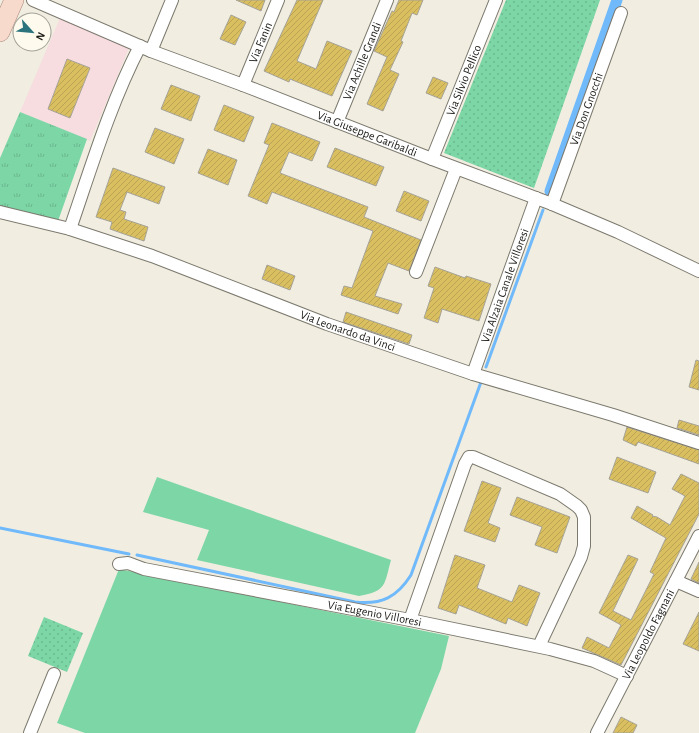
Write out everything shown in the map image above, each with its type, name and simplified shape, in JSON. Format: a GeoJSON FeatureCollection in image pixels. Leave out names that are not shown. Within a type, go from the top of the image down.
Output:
{"type":"FeatureCollection","features":[{"type":"Feature","properties":{"kind":"main road"},"geometry":{"type":"LineString","coordinates":[[0,32],[14,0]]}},
{"type":"Feature","properties":{"kind":"street","name":"Via Giuseppe Garibaldi"},"geometry":{"type":"LineString","coordinates":[[33,0],[146,48],[552,204],[618,232],[699,271]]}},
{"type":"Feature","properties":{"kind":"street"},"geometry":{"type":"LineString","coordinates":[[70,229],[106,127],[131,63],[146,48],[172,0]]}},
{"type":"Feature","properties":{"kind":"street","name":"Via Fanin"},"geometry":{"type":"LineString","coordinates":[[243,85],[278,0]]}},
{"type":"Feature","properties":{"kind":"street","name":"Via Achille Grandi"},"geometry":{"type":"LineString","coordinates":[[337,122],[387,0]]}},
{"type":"Feature","properties":{"kind":"street","name":"Via Silvio Pellico"},"geometry":{"type":"LineString","coordinates":[[432,159],[496,0]]}},
{"type":"Feature","properties":{"kind":"street","name":"Via Don Gnocchi"},"geometry":{"type":"LineString","coordinates":[[552,204],[621,13]]}},
{"type":"Feature","properties":{"kind":"street"},"geometry":{"type":"LineString","coordinates":[[416,272],[456,168]]}},
{"type":"Feature","properties":{"kind":"street","name":"Via Alzaia Canale Villoresi"},"geometry":{"type":"LineString","coordinates":[[473,374],[536,198]]}},
{"type":"Feature","properties":{"kind":"street","name":"Via Leonardo da Vinci"},"geometry":{"type":"LineString","coordinates":[[0,212],[70,229],[152,256],[327,324],[473,374],[613,415],[699,443]]}},
{"type":"Feature","properties":{"kind":"street"},"geometry":{"type":"LineString","coordinates":[[410,620],[465,464],[469,457],[473,457],[560,494],[581,510],[584,518],[584,546],[581,557],[539,646]]}},
{"type":"Feature","properties":{"kind":"street","name":"Via Leopoldo Fagnani"},"geometry":{"type":"LineString","coordinates":[[598,733],[699,536]]}},
{"type":"Feature","properties":{"kind":"street","name":"Via Eugenio Villoresi"},"geometry":{"type":"LineString","coordinates":[[119,564],[128,564],[144,569],[539,646],[594,661],[626,676]]}},
{"type":"Feature","properties":{"kind":"street"},"geometry":{"type":"LineString","coordinates":[[676,580],[699,591]]}},
{"type":"Feature","properties":{"kind":"street"},"geometry":{"type":"LineString","coordinates":[[30,733],[54,674]]}},
{"type":"Feature","properties":{"kind":"shaded area"},"geometry":{"type":"Polygon","coordinates":[[[60,18],[130,46],[90,141],[20,112],[46,52],[52,52],[52,37],[60,18]]]}},
{"type":"Feature","properties":{"kind":"green space"},"geometry":{"type":"Polygon","coordinates":[[[506,0],[600,0],[534,188],[444,153],[506,0]]]}},
{"type":"Feature","properties":{"kind":"green space"},"geometry":{"type":"Polygon","coordinates":[[[20,112],[87,139],[58,221],[0,207],[0,158],[20,112]]]}},
{"type":"Feature","properties":{"kind":"green space"},"geometry":{"type":"Polygon","coordinates":[[[157,477],[391,560],[383,586],[375,592],[359,596],[197,560],[209,530],[143,512],[157,477]]]}},
{"type":"Feature","properties":{"kind":"green space"},"geometry":{"type":"Polygon","coordinates":[[[119,569],[449,636],[441,669],[415,733],[85,733],[57,723],[119,569]]]}},
{"type":"Feature","properties":{"kind":"green space"},"geometry":{"type":"Polygon","coordinates":[[[44,617],[83,633],[67,672],[28,656],[44,617]]]}},
{"type":"Feature","properties":{"kind":"building"},"geometry":{"type":"Polygon","coordinates":[[[236,0],[265,0],[261,11],[236,0]]]}},
{"type":"Feature","properties":{"kind":"building"},"geometry":{"type":"Polygon","coordinates":[[[297,0],[323,0],[297,61],[316,69],[327,41],[352,51],[332,96],[290,79],[289,82],[264,71],[297,0]]]}},
{"type":"Feature","properties":{"kind":"building"},"geometry":{"type":"Polygon","coordinates":[[[399,0],[423,0],[417,15],[412,13],[401,41],[403,42],[390,70],[399,74],[383,111],[367,104],[387,57],[374,51],[392,11],[394,12],[399,0]]]}},
{"type":"Feature","properties":{"kind":"building"},"geometry":{"type":"Polygon","coordinates":[[[231,15],[246,22],[235,45],[220,39],[231,15]]]}},
{"type":"Feature","properties":{"kind":"building"},"geometry":{"type":"Polygon","coordinates":[[[67,59],[90,68],[70,118],[48,109],[67,59]]]}},
{"type":"Feature","properties":{"kind":"building"},"geometry":{"type":"Polygon","coordinates":[[[433,77],[448,83],[441,99],[426,93],[433,77]]]}},
{"type":"Feature","properties":{"kind":"building"},"geometry":{"type":"Polygon","coordinates":[[[171,85],[200,96],[191,121],[161,109],[171,85]]]}},
{"type":"Feature","properties":{"kind":"building"},"geometry":{"type":"Polygon","coordinates":[[[224,105],[254,117],[244,142],[214,130],[224,105]]]}},
{"type":"Feature","properties":{"kind":"building"},"geometry":{"type":"Polygon","coordinates":[[[272,123],[320,142],[312,161],[289,152],[280,173],[368,207],[364,217],[421,240],[409,271],[388,263],[375,296],[402,304],[398,314],[341,295],[344,286],[352,288],[373,231],[272,192],[267,204],[248,196],[269,145],[264,143],[272,123]]]}},
{"type":"Feature","properties":{"kind":"building"},"geometry":{"type":"Polygon","coordinates":[[[155,128],[184,139],[174,164],[145,152],[155,128]]]}},
{"type":"Feature","properties":{"kind":"building"},"geometry":{"type":"Polygon","coordinates":[[[335,148],[384,167],[376,186],[327,167],[335,148]]]}},
{"type":"Feature","properties":{"kind":"building"},"geometry":{"type":"Polygon","coordinates":[[[208,149],[237,160],[228,185],[198,173],[208,149]]]}},
{"type":"Feature","properties":{"kind":"building"},"geometry":{"type":"Polygon","coordinates":[[[113,168],[165,187],[159,204],[127,192],[120,210],[126,212],[124,219],[148,227],[144,241],[110,229],[112,222],[96,217],[113,168]]]}},
{"type":"Feature","properties":{"kind":"building"},"geometry":{"type":"Polygon","coordinates":[[[404,191],[429,201],[421,221],[396,211],[404,191]]]}},
{"type":"Feature","properties":{"kind":"building"},"geometry":{"type":"Polygon","coordinates":[[[267,265],[295,276],[290,290],[262,279],[267,265]]]}},
{"type":"Feature","properties":{"kind":"building"},"geometry":{"type":"Polygon","coordinates":[[[435,267],[465,278],[466,276],[491,284],[479,321],[442,309],[438,323],[424,318],[434,288],[428,286],[435,267]]]}},
{"type":"Feature","properties":{"kind":"building"},"geometry":{"type":"Polygon","coordinates":[[[346,312],[412,335],[409,344],[343,322],[346,312]]]}},
{"type":"Feature","properties":{"kind":"building"},"geometry":{"type":"Polygon","coordinates":[[[696,360],[699,361],[699,390],[689,387],[696,360]]]}},
{"type":"Feature","properties":{"kind":"building"},"geometry":{"type":"Polygon","coordinates":[[[679,420],[699,426],[699,435],[677,428],[679,420]]]}},
{"type":"Feature","properties":{"kind":"building"},"geometry":{"type":"Polygon","coordinates":[[[627,427],[699,450],[699,464],[638,442],[636,446],[623,440],[627,427]]]}},
{"type":"Feature","properties":{"kind":"building"},"geometry":{"type":"Polygon","coordinates":[[[617,457],[656,472],[648,493],[609,479],[617,457]]]}},
{"type":"Feature","properties":{"kind":"building"},"geometry":{"type":"Polygon","coordinates":[[[681,474],[699,483],[699,514],[621,665],[582,648],[587,637],[609,648],[621,625],[599,613],[628,555],[638,559],[613,611],[631,620],[654,574],[650,572],[666,538],[631,518],[637,506],[670,525],[685,496],[672,489],[681,474]]]}},
{"type":"Feature","properties":{"kind":"building"},"geometry":{"type":"Polygon","coordinates":[[[482,481],[501,488],[488,523],[500,528],[495,542],[464,531],[482,481]]]}},
{"type":"Feature","properties":{"kind":"building"},"geometry":{"type":"Polygon","coordinates":[[[517,497],[570,517],[557,553],[535,545],[542,527],[510,515],[517,497]]]}},
{"type":"Feature","properties":{"kind":"building"},"geometry":{"type":"Polygon","coordinates":[[[455,555],[485,565],[477,588],[512,602],[519,585],[540,593],[527,626],[508,618],[506,624],[459,605],[456,614],[438,608],[455,555]]]}},
{"type":"Feature","properties":{"kind":"building"},"geometry":{"type":"Polygon","coordinates":[[[699,562],[699,583],[691,579],[699,562]]]}},
{"type":"Feature","properties":{"kind":"building"},"geometry":{"type":"Polygon","coordinates":[[[699,612],[699,651],[683,644],[699,612]]]}},
{"type":"Feature","properties":{"kind":"building"},"geometry":{"type":"Polygon","coordinates":[[[621,717],[637,725],[633,733],[613,733],[621,717]]]}},
{"type":"Feature","properties":{"kind":"waterway"},"geometry":{"type":"LineString","coordinates":[[550,191],[617,0]]}},
{"type":"Feature","properties":{"kind":"waterway"},"geometry":{"type":"LineString","coordinates":[[486,367],[543,210]]}},
{"type":"Feature","properties":{"kind":"waterway"},"geometry":{"type":"LineString","coordinates":[[137,555],[355,602],[365,603],[381,601],[388,598],[400,589],[411,575],[481,382]]}},
{"type":"Feature","properties":{"kind":"waterway"},"geometry":{"type":"LineString","coordinates":[[0,528],[129,554]]}}]}
